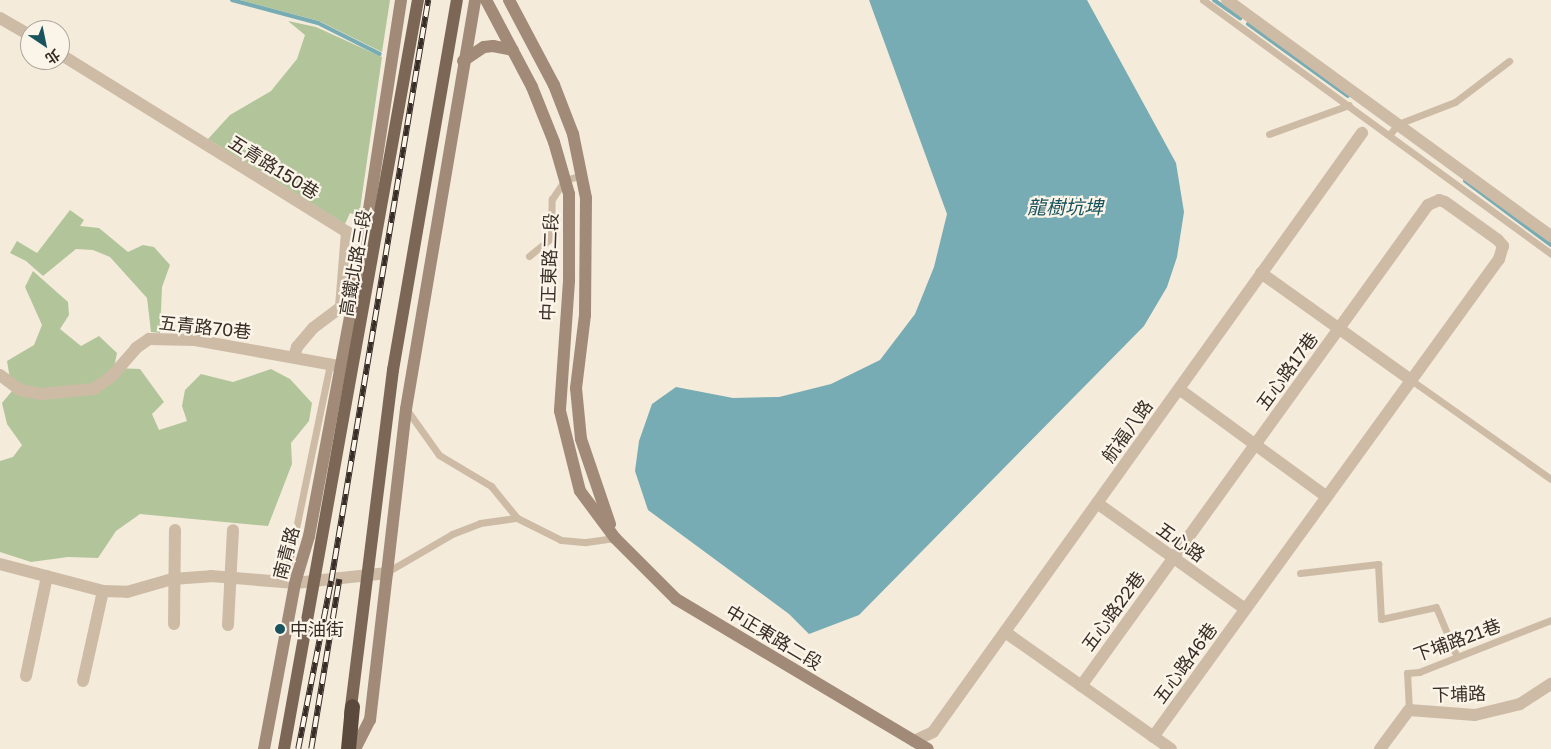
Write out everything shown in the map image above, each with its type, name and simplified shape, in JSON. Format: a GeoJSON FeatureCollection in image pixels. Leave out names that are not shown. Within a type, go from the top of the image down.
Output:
{"type":"FeatureCollection","features":[{"type":"Feature","properties":{"kind":"highway"},"geometry":{"type":"LineString","coordinates":[[348,749],[352,706]]}},
{"type":"Feature","properties":{"kind":"main road","name":"高鐵北路三段"},"geometry":{"type":"LineString","coordinates":[[335,365],[364,242],[401,0]]}},
{"type":"Feature","properties":{"kind":"main road","name":"高鐵北路三段"},"geometry":{"type":"LineString","coordinates":[[325,531],[418,0]]}},
{"type":"Feature","properties":{"kind":"main road"},"geometry":{"type":"LineString","coordinates":[[344,749],[352,706],[393,370],[457,0]]}},
{"type":"Feature","properties":{"kind":"main road"},"geometry":{"type":"LineString","coordinates":[[355,749],[370,720],[406,409],[474,0]]}},
{"type":"Feature","properties":{"kind":"main road","name":"中正東路二段"},"geometry":{"type":"LineString","coordinates":[[486,0],[532,87],[569,194],[569,281],[560,411],[580,491],[615,538],[676,600],[912,745],[928,749]]}},
{"type":"Feature","properties":{"kind":"main road","name":"中正東路二段"},"geometry":{"type":"LineString","coordinates":[[509,0],[554,85],[573,134],[582,175],[586,198],[587,259],[577,397],[581,438],[615,538]]}},
{"type":"Feature","properties":{"kind":"main road"},"geometry":{"type":"LineString","coordinates":[[463,61],[484,47],[493,46],[512,50]]}},
{"type":"Feature","properties":{"kind":"main road","name":"南青路"},"geometry":{"type":"LineString","coordinates":[[264,749],[295,583],[304,557],[335,365]]}},
{"type":"Feature","properties":{"kind":"main road","name":"南青路"},"geometry":{"type":"LineString","coordinates":[[284,749],[325,531]]}},
{"type":"Feature","properties":{"kind":"main road"},"geometry":{"type":"LineString","coordinates":[[304,557],[320,581]]}},
{"type":"Feature","properties":{"kind":"street"},"geometry":{"type":"LineString","coordinates":[[1227,0],[1551,236]]}},
{"type":"Feature","properties":{"kind":"street"},"geometry":{"type":"LineString","coordinates":[[0,18],[20,29]]}},
{"type":"Feature","properties":{"kind":"street","name":"五青路150巷"},"geometry":{"type":"LineString","coordinates":[[70,60],[347,232]]}},
{"type":"Feature","properties":{"kind":"street","name":"航福八路"},"geometry":{"type":"LineString","coordinates":[[912,745],[933,732],[1362,133]]}},
{"type":"Feature","properties":{"kind":"street","name":"五心路46巷"},"geometry":{"type":"LineString","coordinates":[[1153,737],[1502,252],[1498,240],[1445,202],[1439,200],[1428,205]]}},
{"type":"Feature","properties":{"kind":"street","name":"五心路17巷"},"geometry":{"type":"LineString","coordinates":[[1173,558],[1428,205]]}},
{"type":"Feature","properties":{"kind":"street"},"geometry":{"type":"LineString","coordinates":[[294,357],[297,347],[313,328],[341,307],[347,232]]}},
{"type":"Feature","properties":{"kind":"street"},"geometry":{"type":"LineString","coordinates":[[1262,273],[1411,380]]}},
{"type":"Feature","properties":{"kind":"street","name":"五青路70巷"},"geometry":{"type":"LineString","coordinates":[[0,375],[20,390],[41,394],[94,389],[112,376],[136,348],[149,339],[195,340],[335,365]]}},
{"type":"Feature","properties":{"kind":"street"},"geometry":{"type":"LineString","coordinates":[[1179,389],[1327,497]]}},
{"type":"Feature","properties":{"kind":"street","name":"五心路"},"geometry":{"type":"LineString","coordinates":[[1097,503],[1246,609]]}},
{"type":"Feature","properties":{"kind":"street"},"geometry":{"type":"LineString","coordinates":[[174,624],[172,579],[175,530]]}},
{"type":"Feature","properties":{"kind":"street"},"geometry":{"type":"LineString","coordinates":[[228,625],[233,530]]}},
{"type":"Feature","properties":{"kind":"street","name":"五心路22巷"},"geometry":{"type":"LineString","coordinates":[[1081,686],[1173,558]]}},
{"type":"Feature","properties":{"kind":"street"},"geometry":{"type":"LineString","coordinates":[[0,564],[103,591],[127,592],[172,579],[230,576],[295,583],[387,573]]}},
{"type":"Feature","properties":{"kind":"street"},"geometry":{"type":"LineString","coordinates":[[26,676],[46,576]]}},
{"type":"Feature","properties":{"kind":"street"},"geometry":{"type":"LineString","coordinates":[[83,681],[103,591]]}},
{"type":"Feature","properties":{"kind":"street"},"geometry":{"type":"LineString","coordinates":[[1005,632],[1171,749]]}},
{"type":"Feature","properties":{"kind":"street","name":"下埔路"},"geometry":{"type":"LineString","coordinates":[[1380,749],[1409,710],[1435,714],[1475,715],[1520,704],[1551,684]]}},
{"type":"Feature","properties":{"kind":"lane"},"geometry":{"type":"LineString","coordinates":[[1204,0],[1390,134],[1551,254]]}},
{"type":"Feature","properties":{"kind":"lane"},"geometry":{"type":"LineString","coordinates":[[1240,26],[1247,15]]}},
{"type":"Feature","properties":{"kind":"lane"},"geometry":{"type":"LineString","coordinates":[[1390,134],[1398,124],[1455,102],[1509,61]]}},
{"type":"Feature","properties":{"kind":"lane"},"geometry":{"type":"LineString","coordinates":[[1269,134],[1350,105]]}},
{"type":"Feature","properties":{"kind":"lane"},"geometry":{"type":"LineString","coordinates":[[529,256],[551,238],[552,199],[565,180],[582,175]]}},
{"type":"Feature","properties":{"kind":"lane"},"geometry":{"type":"LineString","coordinates":[[347,232],[364,242]]}},
{"type":"Feature","properties":{"kind":"lane"},"geometry":{"type":"LineString","coordinates":[[295,583],[288,567],[335,365]]}},
{"type":"Feature","properties":{"kind":"lane"},"geometry":{"type":"LineString","coordinates":[[1411,380],[1551,479]]}},
{"type":"Feature","properties":{"kind":"lane"},"geometry":{"type":"LineString","coordinates":[[406,409],[439,455],[491,486],[517,518],[561,540],[586,542],[615,538]]}},
{"type":"Feature","properties":{"kind":"lane"},"geometry":{"type":"LineString","coordinates":[[387,573],[452,534],[480,523],[517,518]]}},
{"type":"Feature","properties":{"kind":"lane"},"geometry":{"type":"LineString","coordinates":[[1300,573],[1378,564],[1381,619],[1436,607],[1457,657]]}},
{"type":"Feature","properties":{"kind":"lane","name":"下埔路21巷"},"geometry":{"type":"LineString","coordinates":[[1409,710],[1407,673],[1457,657],[1551,620]]}},
{"type":"Feature","properties":{"kind":"green space"},"geometry":{"type":"Polygon","coordinates":[[[240,0],[390,0],[382,52],[319,21],[240,0]]]}},
{"type":"Feature","properties":{"kind":"green space"},"geometry":{"type":"Polygon","coordinates":[[[288,21],[316,27],[382,57],[359,216],[350,213],[345,224],[208,139],[230,115],[271,91],[297,59],[305,35],[288,21]]]}},
{"type":"Feature","properties":{"kind":"green space"},"geometry":{"type":"Polygon","coordinates":[[[70,210],[84,220],[80,226],[99,228],[128,252],[143,245],[154,247],[170,265],[162,287],[160,333],[151,332],[147,298],[110,257],[93,250],[76,249],[43,276],[26,261],[10,253],[17,241],[37,253],[70,210]]]}},
{"type":"Feature","properties":{"kind":"green space"},"geometry":{"type":"Polygon","coordinates":[[[33,271],[68,302],[69,315],[60,329],[81,346],[99,336],[117,353],[114,368],[140,369],[164,402],[152,414],[159,430],[187,421],[182,406],[185,390],[201,374],[233,382],[271,369],[290,379],[312,403],[309,421],[291,443],[292,464],[268,526],[140,514],[116,531],[98,558],[68,557],[31,562],[0,552],[0,461],[13,457],[22,445],[7,424],[2,403],[12,391],[7,361],[34,345],[42,325],[25,287],[33,271]]]}},
{"type":"Feature","properties":{"kind":"water","name":"龍樹坑埤"},"geometry":{"type":"Polygon","coordinates":[[[869,0],[1087,0],[1176,163],[1184,212],[1177,257],[1167,287],[1144,326],[859,615],[809,634],[789,614],[648,510],[635,471],[639,441],[652,404],[676,387],[733,398],[779,397],[831,384],[880,360],[915,314],[934,267],[947,214],[869,0]]]}},
{"type":"Feature","properties":{"kind":"waterway"},"geometry":{"type":"LineString","coordinates":[[232,0],[318,23],[380,54]]}},
{"type":"Feature","properties":{"kind":"waterway"},"geometry":{"type":"LineString","coordinates":[[1214,0],[1240,18]]}},
{"type":"Feature","properties":{"kind":"waterway"},"geometry":{"type":"LineString","coordinates":[[1248,24],[1348,96]]}},
{"type":"Feature","properties":{"kind":"waterway"},"geometry":{"type":"LineString","coordinates":[[1465,181],[1551,245]]}},
{"type":"Feature","properties":{"kind":"railway"},"geometry":{"type":"LineString","coordinates":[[298,749],[331,581],[428,0]]}},
{"type":"Feature","properties":{"kind":"railway"},"geometry":{"type":"LineString","coordinates":[[311,749],[339,579]]}},
{"type":"Feature","properties":{"kind":"place","name":"中油街"},"geometry":{"type":"Point","coordinates":[280,629]}}]}
